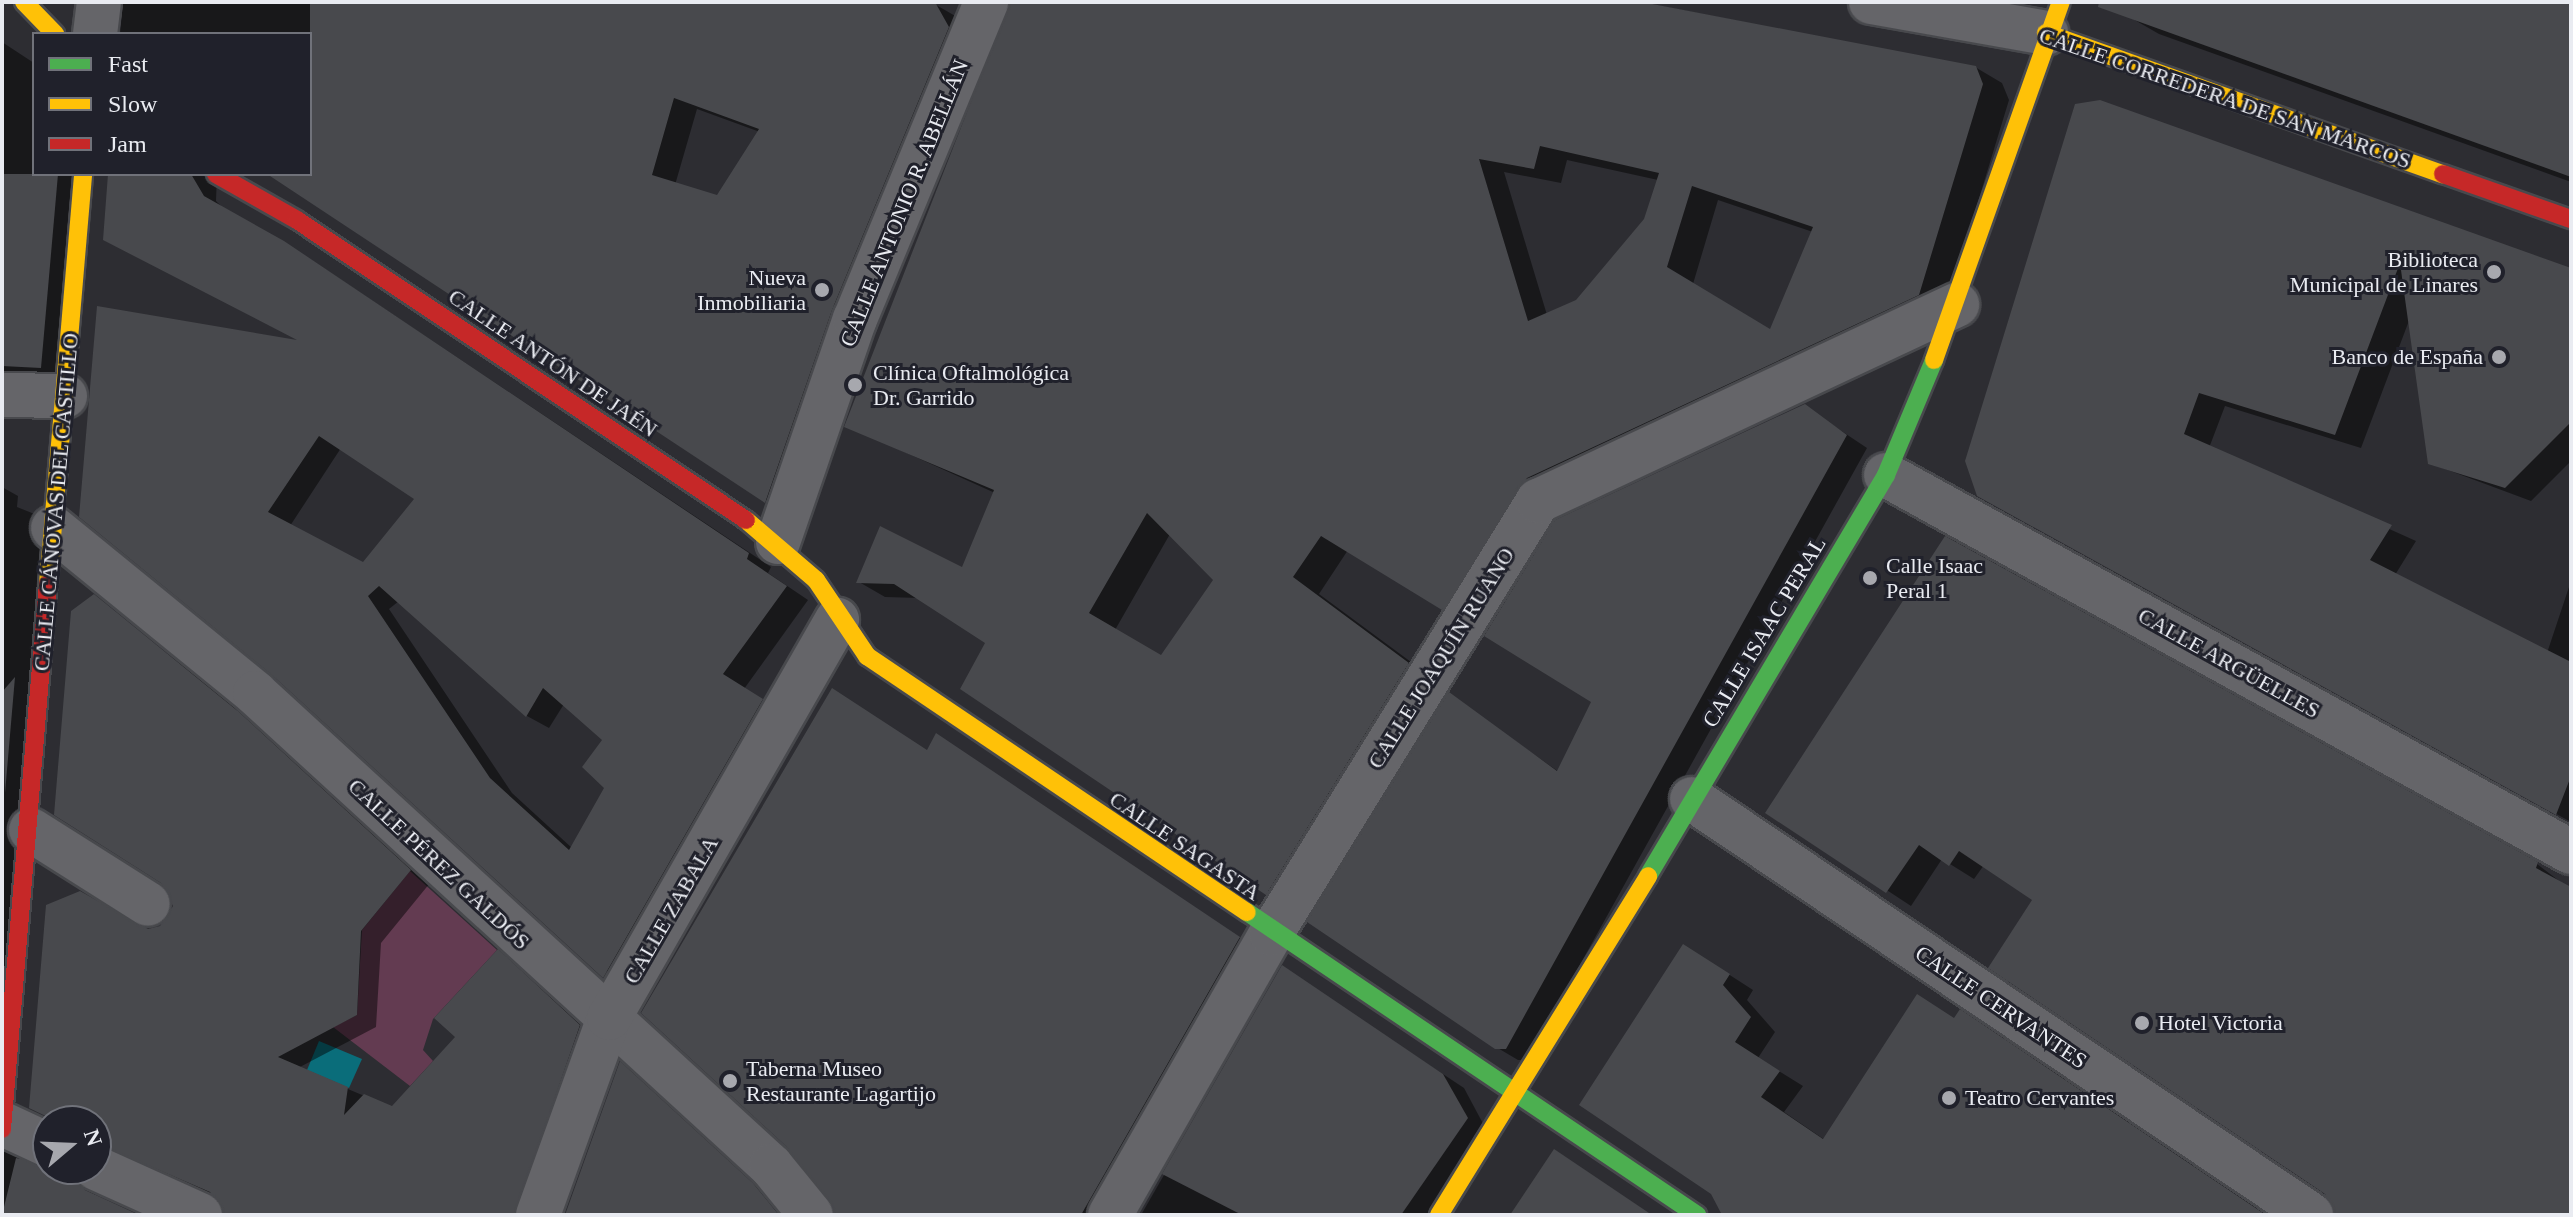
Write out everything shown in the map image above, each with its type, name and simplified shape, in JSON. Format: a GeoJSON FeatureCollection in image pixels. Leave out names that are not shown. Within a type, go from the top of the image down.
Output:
{"type":"FeatureCollection","features":[{"type":"Feature","properties":{"kind":"street"},"geometry":{"type":"LineString","coordinates":[[24,2],[53,32]]}},
{"type":"Feature","properties":{"kind":"street"},"geometry":{"type":"LineString","coordinates":[[95,32],[99,2]]}},
{"type":"Feature","properties":{"kind":"street","name":"CALLE ANTONIO R. ABELLÁN"},"geometry":{"type":"LineString","coordinates":[[778,542],[855,319],[986,2]]}},
{"type":"Feature","properties":{"kind":"street","name":"CALLE CORREDERA DE SAN MARCOS"},"geometry":{"type":"LineString","coordinates":[[1871,2],[2053,17],[2571,219]]}},
{"type":"Feature","properties":{"kind":"street","name":"CALLE ISAAC PERAL"},"geometry":{"type":"LineString","coordinates":[[1439,1215],[1519,1093],[1886,475],[1957,305],[2053,17]]}},
{"type":"Feature","properties":{"kind":"street","name":"CALLE CÁNOVAS DEL CASTILLO"},"geometry":{"type":"LineString","coordinates":[[3,1126],[6,1032],[31,830],[83,176]]}},
{"type":"Feature","properties":{"kind":"street","name":"CALLE ANTÓN DE JAÉN"},"geometry":{"type":"LineString","coordinates":[[220,176],[297,220],[778,542],[816,580],[837,620]]}},
{"type":"Feature","properties":{"kind":"street","name":"CALLE JOAQUÍN RUANO"},"geometry":{"type":"LineString","coordinates":[[1110,1215],[1271,934],[1538,501],[1957,305]]}},
{"type":"Feature","properties":{"kind":"street"},"geometry":{"type":"LineString","coordinates":[[2,395],[65,396]]}},
{"type":"Feature","properties":{"kind":"street","name":"CALLE ARGÜELLES"},"geometry":{"type":"LineString","coordinates":[[1886,475],[2571,852]]}},
{"type":"Feature","properties":{"kind":"street","name":"CALLE PÉREZ GALDÓS"},"geometry":{"type":"LineString","coordinates":[[53,528],[255,693],[771,1166],[811,1215]]}},
{"type":"Feature","properties":{"kind":"street","name":"CALLE SAGASTA"},"geometry":{"type":"LineString","coordinates":[[837,620],[867,656],[1271,934],[1519,1093],[1697,1215]]}},
{"type":"Feature","properties":{"kind":"street","name":"CALLE ZABALA"},"geometry":{"type":"LineString","coordinates":[[538,1215],[609,1018],[837,620]]}},
{"type":"Feature","properties":{"kind":"street","name":"CALLE CERVANTES"},"geometry":{"type":"LineString","coordinates":[[1692,799],[2311,1215]]}},
{"type":"Feature","properties":{"kind":"street"},"geometry":{"type":"LineString","coordinates":[[31,830],[148,904]]}},
{"type":"Feature","properties":{"kind":"street"},"geometry":{"type":"LineString","coordinates":[[3,1126],[32,1138]]}},
{"type":"Feature","properties":{"kind":"street"},"geometry":{"type":"LineString","coordinates":[[112,1175],[200,1215]]}},
{"type":"Feature","properties":{"kind":"shaded area"},"geometry":{"type":"Polygon","coordinates":[[[410,871],[497,950],[433,1019],[423,1050],[433,1061],[410,1086],[333,1027],[357,1015],[362,930],[410,871]]]}},
{"type":"Feature","properties":{"kind":"water"},"geometry":{"type":"Polygon","coordinates":[[[319,1041],[362,1059],[349,1088],[307,1070],[319,1041]]]}},
{"type":"Feature","properties":{"kind":"building"},"geometry":{"type":"Polygon","coordinates":[[[310,2],[935,2],[949,27],[832,310],[765,503],[270,176],[312,176],[310,2]],[[674,98],[652,175],[717,195],[759,129],[674,98]]]}},
{"type":"Feature","properties":{"kind":"building"},"geometry":{"type":"Polygon","coordinates":[[[1010,2],[1642,2],[1976,66],[1983,84],[1919,295],[1527,478],[1442,610],[1321,536],[1293,577],[1409,663],[1266,895],[960,689],[985,643],[894,584],[856,583],[880,526],[962,567],[994,490],[844,427],[1010,2]],[[1540,146],[1534,169],[1479,159],[1528,321],[1576,300],[1644,219],[1659,173],[1540,146]],[[1692,186],[1667,267],[1770,329],[1813,227],[1692,186]],[[1147,513],[1089,613],[1161,655],[1213,580],[1147,513]]]}},
{"type":"Feature","properties":{"kind":"building"},"geometry":{"type":"Polygon","coordinates":[[[2099,2],[2571,2],[2571,177],[2098,7],[2099,2]]]}},
{"type":"Feature","properties":{"kind":"building"},"geometry":{"type":"Polygon","coordinates":[[[2100,100],[2571,268],[2571,422],[2505,488],[2428,464],[2400,263],[2335,435],[2199,393],[2184,434],[2392,525],[2370,560],[2571,662],[2571,776],[2556,815],[1977,496],[1965,461],[2075,104],[2100,100]]]}},
{"type":"Feature","properties":{"kind":"building"},"geometry":{"type":"Polygon","coordinates":[[[2,174],[58,176],[41,368],[2,366],[2,174]]]}},
{"type":"Feature","properties":{"kind":"building"},"geometry":{"type":"Polygon","coordinates":[[[108,176],[192,176],[204,196],[284,241],[749,553],[747,559],[787,586],[723,674],[763,699],[603,978],[272,675],[79,517],[97,306],[297,340],[103,240],[108,176]],[[319,436],[268,512],[363,562],[414,499],[319,436]],[[379,586],[368,596],[490,778],[569,850],[604,788],[582,767],[602,740],[543,688],[526,717],[379,586]]]}},
{"type":"Feature","properties":{"kind":"building"},"geometry":{"type":"Polygon","coordinates":[[[1805,404],[1847,435],[1506,1049],[1495,1049],[1307,922],[1449,692],[1557,771],[1591,702],[1484,636],[1555,520],[1805,404]]]}},
{"type":"Feature","properties":{"kind":"building"},"geometry":{"type":"Polygon","coordinates":[[[1945,536],[2538,862],[2536,868],[2571,887],[2571,1215],[2336,1215],[2325,1194],[1988,968],[2032,900],[1959,851],[1949,866],[1919,845],[1886,893],[1765,813],[1945,536]]]}},
{"type":"Feature","properties":{"kind":"building"},"geometry":{"type":"Polygon","coordinates":[[[94,594],[239,712],[411,870],[361,931],[357,1015],[278,1057],[348,1087],[344,1115],[364,1094],[392,1106],[455,1037],[434,1018],[498,949],[580,1025],[514,1215],[225,1215],[210,1192],[112,1150],[112,1105],[32,1105],[32,1109],[29,1108],[46,905],[80,891],[148,929],[160,926],[173,906],[161,883],[54,815],[71,611],[94,594]]]}},
{"type":"Feature","properties":{"kind":"building"},"geometry":{"type":"Polygon","coordinates":[[[15,677],[5,793],[2,692],[15,677]]]}},
{"type":"Feature","properties":{"kind":"building"},"geometry":{"type":"Polygon","coordinates":[[[832,688],[927,750],[936,733],[1240,937],[1081,1215],[835,1215],[788,1148],[641,1013],[832,688]]]}},
{"type":"Feature","properties":{"kind":"building"},"geometry":{"type":"Polygon","coordinates":[[[1683,944],[1730,974],[1723,985],[1751,1017],[1735,1042],[1780,1071],[1761,1097],[1823,1139],[1917,994],[1954,1018],[1960,1009],[2266,1215],[1722,1215],[1711,1194],[1579,1105],[1683,944]]]}},
{"type":"Feature","properties":{"kind":"building"},"geometry":{"type":"Polygon","coordinates":[[[1282,965],[1443,1074],[1468,1118],[1401,1215],[1242,1215],[1162,1174],[1282,965]]]}},
{"type":"Feature","properties":{"kind":"building"},"geometry":{"type":"Polygon","coordinates":[[[620,1061],[753,1183],[779,1215],[565,1215],[620,1061]]]}},
{"type":"Feature","properties":{"kind":"building"},"geometry":{"type":"Polygon","coordinates":[[[1554,1149],[1652,1215],[1510,1215],[1554,1149]]]}},
{"type":"Feature","properties":{"kind":"building"},"geometry":{"type":"Polygon","coordinates":[[[16,1158],[32,1161],[32,1185],[82,1185],[85,1190],[139,1215],[2,1215],[16,1158]]]}},
{"type":"Feature","properties":{"kind":"traffic: fast"},"geometry":{"type":"LineString","coordinates":[[1648,876],[1886,475],[1934,360]]}},
{"type":"Feature","properties":{"kind":"traffic: fast"},"geometry":{"type":"LineString","coordinates":[[1247,912],[1697,1215]]}},
{"type":"Feature","properties":{"kind":"traffic: slow"},"geometry":{"type":"LineString","coordinates":[[24,2],[53,32]]}},
{"type":"Feature","properties":{"kind":"traffic: slow"},"geometry":{"type":"LineString","coordinates":[[1934,360],[2061,2]]}},
{"type":"Feature","properties":{"kind":"traffic: slow"},"geometry":{"type":"LineString","coordinates":[[2046,33],[2443,174]]}},
{"type":"Feature","properties":{"kind":"traffic: slow"},"geometry":{"type":"LineString","coordinates":[[48,584],[83,176]]}},
{"type":"Feature","properties":{"kind":"traffic: slow"},"geometry":{"type":"LineString","coordinates":[[746,520],[816,580],[867,656],[1247,912]]}},
{"type":"Feature","properties":{"kind":"traffic: slow"},"geometry":{"type":"LineString","coordinates":[[1439,1215],[1648,876]]}},
{"type":"Feature","properties":{"kind":"traffic: jam"},"geometry":{"type":"LineString","coordinates":[[2443,174],[2571,219]]}},
{"type":"Feature","properties":{"kind":"traffic: jam"},"geometry":{"type":"LineString","coordinates":[[220,176],[297,220],[746,520]]}},
{"type":"Feature","properties":{"kind":"traffic: jam"},"geometry":{"type":"LineString","coordinates":[[2,1129],[48,584]]}},
{"type":"Feature","properties":{"kind":"place","name":"Biblioteca Municipal de Linares"},"geometry":{"type":"Point","coordinates":[2494,272]}},
{"type":"Feature","properties":{"kind":"place","name":"Nueva Inmobiliaria"},"geometry":{"type":"Point","coordinates":[822,290]}},
{"type":"Feature","properties":{"kind":"place","name":"Banco de España"},"geometry":{"type":"Point","coordinates":[2499,357]}},
{"type":"Feature","properties":{"kind":"place","name":"Clínica Oftalmológica Dr. Garrido"},"geometry":{"type":"Point","coordinates":[855,385]}},
{"type":"Feature","properties":{"kind":"place","name":"Calle Isaac Peral 1"},"geometry":{"type":"Point","coordinates":[1870,578]}},
{"type":"Feature","properties":{"kind":"place","name":"Hotel Victoria"},"geometry":{"type":"Point","coordinates":[2142,1023]}},
{"type":"Feature","properties":{"kind":"place","name":"Taberna Museo Restaurante Lagartijo"},"geometry":{"type":"Point","coordinates":[730,1081]}},
{"type":"Feature","properties":{"kind":"place","name":"Teatro Cervantes"},"geometry":{"type":"Point","coordinates":[1949,1098]}}]}
